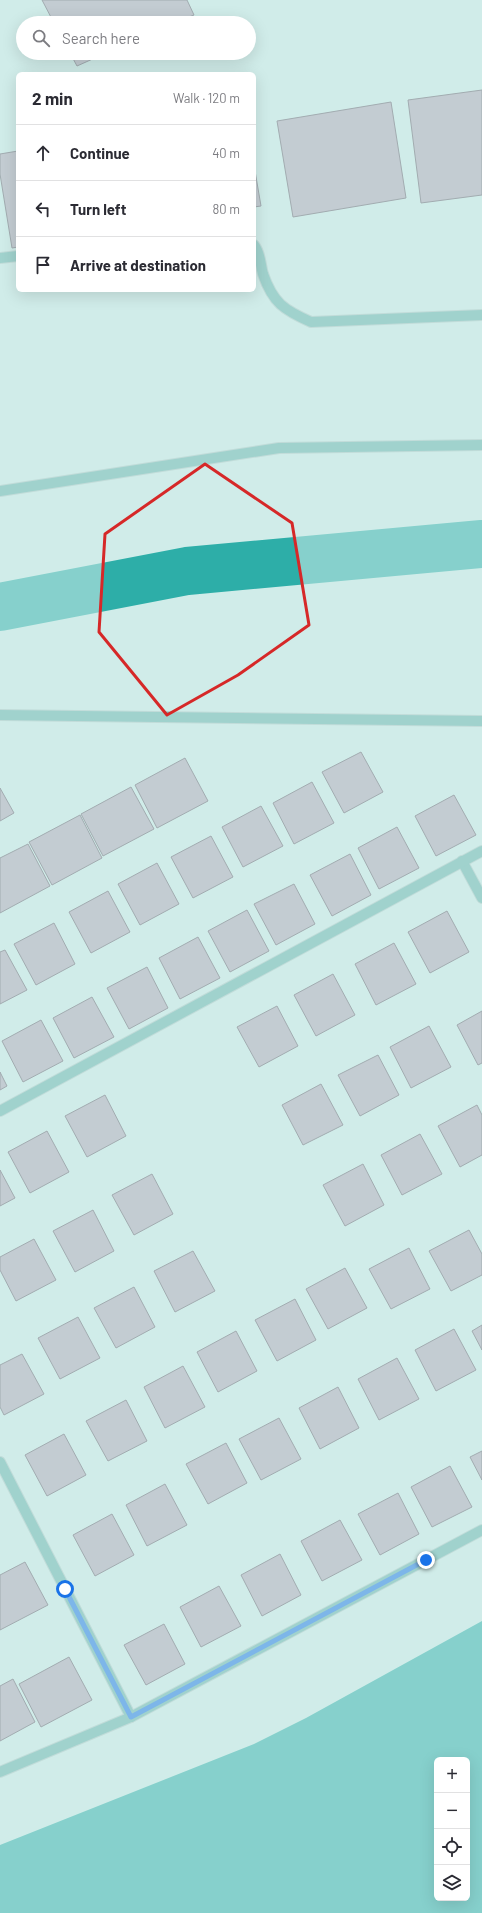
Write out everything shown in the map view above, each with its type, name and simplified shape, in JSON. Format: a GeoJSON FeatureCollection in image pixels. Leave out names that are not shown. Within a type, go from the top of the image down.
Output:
{"type":"FeatureCollection","features":[{"type":"Feature","properties":{"kind":"street"},"geometry":{"type":"LineString","coordinates":[[256,248],[258,250],[263,274],[274,299],[290,313],[311,322],[482,315]]}},
{"type":"Feature","properties":{"kind":"street"},"geometry":{"type":"LineString","coordinates":[[0,258],[16,256]]}},
{"type":"Feature","properties":{"kind":"street"},"geometry":{"type":"LineString","coordinates":[[0,491],[279,448],[482,445]]}},
{"type":"Feature","properties":{"kind":"street"},"geometry":{"type":"LineString","coordinates":[[0,715],[482,721]]}},
{"type":"Feature","properties":{"kind":"street"},"geometry":{"type":"LineString","coordinates":[[0,1111],[482,851]]}},
{"type":"Feature","properties":{"kind":"street"},"geometry":{"type":"LineString","coordinates":[[462,861],[482,898]]}},
{"type":"Feature","properties":{"kind":"street"},"geometry":{"type":"LineString","coordinates":[[0,1462],[131,1717]]}},
{"type":"Feature","properties":{"kind":"street"},"geometry":{"type":"LineString","coordinates":[[0,1772],[131,1717],[482,1530]]}},
{"type":"Feature","properties":{"kind":"highlighted area"},"geometry":{"type":"Polygon","coordinates":[[[205,464],[292,523],[309,625],[238,675],[167,715],[99,632],[105,534],[205,464]]]}},
{"type":"Feature","properties":{"kind":"water"},"geometry":{"type":"Polygon","coordinates":[[[482,1621],[482,1913],[0,1913],[0,1845],[254,1744],[306,1718],[482,1621]]]}},
{"type":"Feature","properties":{"kind":"building"},"geometry":{"type":"Polygon","coordinates":[[[42,0],[187,0],[194,15],[192,16],[50,16],[42,0]]]}},
{"type":"Feature","properties":{"kind":"building"},"geometry":{"type":"Polygon","coordinates":[[[74,60],[90,60],[77,66],[74,60]]]}},
{"type":"Feature","properties":{"kind":"building"},"geometry":{"type":"Polygon","coordinates":[[[482,90],[482,195],[421,203],[408,100],[482,90]]]}},
{"type":"Feature","properties":{"kind":"building"},"geometry":{"type":"Polygon","coordinates":[[[391,102],[406,198],[293,217],[277,121],[391,102]]]}},
{"type":"Feature","properties":{"kind":"building"},"geometry":{"type":"Polygon","coordinates":[[[16,151],[16,247],[12,248],[0,174],[0,154],[16,151]]]}},
{"type":"Feature","properties":{"kind":"building"},"geometry":{"type":"Polygon","coordinates":[[[256,177],[261,206],[256,207],[256,177]]]}},
{"type":"Feature","properties":{"kind":"building"},"geometry":{"type":"Polygon","coordinates":[[[361,752],[383,792],[344,813],[322,772],[361,752]]]}},
{"type":"Feature","properties":{"kind":"building"},"geometry":{"type":"Polygon","coordinates":[[[185,758],[208,801],[157,828],[135,785],[185,758]]]}},
{"type":"Feature","properties":{"kind":"building"},"geometry":{"type":"Polygon","coordinates":[[[312,782],[334,823],[294,844],[273,803],[312,782]]]}},
{"type":"Feature","properties":{"kind":"building"},"geometry":{"type":"Polygon","coordinates":[[[131,787],[154,829],[103,856],[81,814],[131,787]]]}},
{"type":"Feature","properties":{"kind":"building"},"geometry":{"type":"Polygon","coordinates":[[[0,788],[14,813],[0,821],[0,788]]]}},
{"type":"Feature","properties":{"kind":"building"},"geometry":{"type":"Polygon","coordinates":[[[454,795],[476,835],[436,856],[415,816],[454,795]]]}},
{"type":"Feature","properties":{"kind":"building"},"geometry":{"type":"Polygon","coordinates":[[[261,806],[283,846],[243,867],[222,827],[261,806]]]}},
{"type":"Feature","properties":{"kind":"building"},"geometry":{"type":"Polygon","coordinates":[[[80,815],[102,858],[52,885],[29,842],[80,815]]]}},
{"type":"Feature","properties":{"kind":"building"},"geometry":{"type":"Polygon","coordinates":[[[397,827],[419,868],[379,889],[358,848],[397,827]]]}},
{"type":"Feature","properties":{"kind":"building"},"geometry":{"type":"Polygon","coordinates":[[[211,836],[233,877],[193,898],[171,857],[211,836]]]}},
{"type":"Feature","properties":{"kind":"building"},"geometry":{"type":"Polygon","coordinates":[[[28,844],[50,886],[0,913],[0,858],[28,844]]]}},
{"type":"Feature","properties":{"kind":"building"},"geometry":{"type":"Polygon","coordinates":[[[350,854],[371,895],[332,916],[310,875],[350,854]]]}},
{"type":"Feature","properties":{"kind":"building"},"geometry":{"type":"Polygon","coordinates":[[[157,863],[179,904],[140,925],[118,884],[157,863]]]}},
{"type":"Feature","properties":{"kind":"building"},"geometry":{"type":"Polygon","coordinates":[[[294,884],[315,924],[276,945],[254,904],[294,884]]]}},
{"type":"Feature","properties":{"kind":"building"},"geometry":{"type":"Polygon","coordinates":[[[108,891],[130,932],[91,953],[69,912],[108,891]]]}},
{"type":"Feature","properties":{"kind":"building"},"geometry":{"type":"Polygon","coordinates":[[[247,910],[269,951],[230,972],[208,931],[247,910]]]}},
{"type":"Feature","properties":{"kind":"building"},"geometry":{"type":"Polygon","coordinates":[[[447,911],[469,952],[430,973],[408,932],[447,911]]]}},
{"type":"Feature","properties":{"kind":"building"},"geometry":{"type":"Polygon","coordinates":[[[54,923],[75,964],[36,985],[14,944],[54,923]]]}},
{"type":"Feature","properties":{"kind":"building"},"geometry":{"type":"Polygon","coordinates":[[[198,937],[220,978],[180,999],[159,958],[198,937]]]}},
{"type":"Feature","properties":{"kind":"building"},"geometry":{"type":"Polygon","coordinates":[[[394,943],[416,984],[376,1005],[355,964],[394,943]]]}},
{"type":"Feature","properties":{"kind":"building"},"geometry":{"type":"Polygon","coordinates":[[[5,950],[27,990],[0,1004],[0,952],[5,950]]]}},
{"type":"Feature","properties":{"kind":"building"},"geometry":{"type":"Polygon","coordinates":[[[147,967],[168,1008],[129,1029],[107,988],[147,967]]]}},
{"type":"Feature","properties":{"kind":"building"},"geometry":{"type":"Polygon","coordinates":[[[333,974],[355,1015],[316,1036],[294,995],[333,974]]]}},
{"type":"Feature","properties":{"kind":"building"},"geometry":{"type":"Polygon","coordinates":[[[92,997],[114,1037],[74,1058],[53,1018],[92,997]]]}},
{"type":"Feature","properties":{"kind":"building"},"geometry":{"type":"Polygon","coordinates":[[[277,1006],[298,1046],[259,1067],[237,1027],[277,1006]]]}},
{"type":"Feature","properties":{"kind":"building"},"geometry":{"type":"Polygon","coordinates":[[[482,1011],[482,1063],[478,1065],[457,1025],[482,1011]]]}},
{"type":"Feature","properties":{"kind":"building"},"geometry":{"type":"Polygon","coordinates":[[[41,1020],[63,1061],[23,1082],[2,1041],[41,1020]]]}},
{"type":"Feature","properties":{"kind":"building"},"geometry":{"type":"Polygon","coordinates":[[[429,1026],[451,1067],[411,1088],[390,1047],[429,1026]]]}},
{"type":"Feature","properties":{"kind":"building"},"geometry":{"type":"Polygon","coordinates":[[[378,1055],[399,1095],[360,1116],[338,1075],[378,1055]]]}},
{"type":"Feature","properties":{"kind":"building"},"geometry":{"type":"Polygon","coordinates":[[[0,1072],[7,1086],[0,1090],[0,1072]]]}},
{"type":"Feature","properties":{"kind":"building"},"geometry":{"type":"Polygon","coordinates":[[[321,1084],[343,1125],[303,1145],[282,1105],[321,1084]]]}},
{"type":"Feature","properties":{"kind":"building"},"geometry":{"type":"Polygon","coordinates":[[[105,1095],[126,1136],[87,1157],[65,1116],[105,1095]]]}},
{"type":"Feature","properties":{"kind":"building"},"geometry":{"type":"Polygon","coordinates":[[[477,1105],[482,1115],[482,1155],[460,1167],[438,1126],[477,1105]]]}},
{"type":"Feature","properties":{"kind":"building"},"geometry":{"type":"Polygon","coordinates":[[[47,1131],[69,1172],[30,1193],[8,1152],[47,1131]]]}},
{"type":"Feature","properties":{"kind":"building"},"geometry":{"type":"Polygon","coordinates":[[[420,1134],[442,1174],[402,1195],[381,1155],[420,1134]]]}},
{"type":"Feature","properties":{"kind":"building"},"geometry":{"type":"Polygon","coordinates":[[[363,1164],[384,1205],[345,1226],[323,1185],[363,1164]]]}},
{"type":"Feature","properties":{"kind":"building"},"geometry":{"type":"Polygon","coordinates":[[[0,1170],[15,1198],[0,1206],[0,1170]]]}},
{"type":"Feature","properties":{"kind":"building"},"geometry":{"type":"Polygon","coordinates":[[[152,1174],[173,1214],[134,1235],[112,1195],[152,1174]]]}},
{"type":"Feature","properties":{"kind":"building"},"geometry":{"type":"Polygon","coordinates":[[[93,1210],[114,1251],[75,1272],[53,1231],[93,1210]]]}},
{"type":"Feature","properties":{"kind":"building"},"geometry":{"type":"Polygon","coordinates":[[[469,1230],[482,1254],[482,1275],[451,1291],[429,1251],[469,1230]]]}},
{"type":"Feature","properties":{"kind":"building"},"geometry":{"type":"Polygon","coordinates":[[[34,1239],[56,1280],[16,1301],[0,1270],[0,1257],[34,1239]]]}},
{"type":"Feature","properties":{"kind":"building"},"geometry":{"type":"Polygon","coordinates":[[[409,1248],[430,1289],[391,1309],[369,1269],[409,1248]]]}},
{"type":"Feature","properties":{"kind":"building"},"geometry":{"type":"Polygon","coordinates":[[[193,1251],[215,1291],[175,1312],[154,1271],[193,1251]]]}},
{"type":"Feature","properties":{"kind":"building"},"geometry":{"type":"Polygon","coordinates":[[[345,1268],[367,1308],[328,1329],[306,1289],[345,1268]]]}},
{"type":"Feature","properties":{"kind":"building"},"geometry":{"type":"Polygon","coordinates":[[[134,1287],[155,1327],[116,1348],[94,1308],[134,1287]]]}},
{"type":"Feature","properties":{"kind":"building"},"geometry":{"type":"Polygon","coordinates":[[[295,1299],[316,1340],[277,1361],[255,1320],[295,1299]]]}},
{"type":"Feature","properties":{"kind":"building"},"geometry":{"type":"Polygon","coordinates":[[[78,1317],[100,1358],[60,1379],[38,1338],[78,1317]]]}},
{"type":"Feature","properties":{"kind":"building"},"geometry":{"type":"Polygon","coordinates":[[[482,1325],[482,1350],[472,1331],[482,1325]]]}},
{"type":"Feature","properties":{"kind":"building"},"geometry":{"type":"Polygon","coordinates":[[[454,1329],[476,1370],[436,1391],[415,1350],[454,1329]]]}},
{"type":"Feature","properties":{"kind":"building"},"geometry":{"type":"Polygon","coordinates":[[[236,1331],[257,1371],[218,1392],[197,1352],[236,1331]]]}},
{"type":"Feature","properties":{"kind":"building"},"geometry":{"type":"Polygon","coordinates":[[[22,1354],[44,1394],[4,1415],[0,1407],[0,1365],[22,1354]]]}},
{"type":"Feature","properties":{"kind":"building"},"geometry":{"type":"Polygon","coordinates":[[[397,1358],[419,1399],[379,1420],[358,1379],[397,1358]]]}},
{"type":"Feature","properties":{"kind":"building"},"geometry":{"type":"Polygon","coordinates":[[[183,1366],[205,1407],[165,1428],[144,1387],[183,1366]]]}},
{"type":"Feature","properties":{"kind":"building"},"geometry":{"type":"Polygon","coordinates":[[[338,1387],[359,1428],[320,1449],[299,1408],[338,1387]]]}},
{"type":"Feature","properties":{"kind":"building"},"geometry":{"type":"Polygon","coordinates":[[[126,1400],[147,1441],[108,1461],[86,1421],[126,1400]]]}},
{"type":"Feature","properties":{"kind":"building"},"geometry":{"type":"Polygon","coordinates":[[[279,1418],[301,1459],[261,1480],[239,1439],[279,1418]]]}},
{"type":"Feature","properties":{"kind":"building"},"geometry":{"type":"Polygon","coordinates":[[[64,1434],[86,1475],[47,1496],[25,1455],[64,1434]]]}},
{"type":"Feature","properties":{"kind":"building"},"geometry":{"type":"Polygon","coordinates":[[[226,1443],[247,1483],[208,1504],[186,1464],[226,1443]]]}},
{"type":"Feature","properties":{"kind":"building"},"geometry":{"type":"Polygon","coordinates":[[[482,1451],[482,1480],[470,1457],[482,1451]]]}},
{"type":"Feature","properties":{"kind":"building"},"geometry":{"type":"Polygon","coordinates":[[[450,1466],[472,1507],[432,1527],[411,1487],[450,1466]]]}},
{"type":"Feature","properties":{"kind":"building"},"geometry":{"type":"Polygon","coordinates":[[[165,1484],[187,1525],[147,1546],[126,1505],[165,1484]]]}},
{"type":"Feature","properties":{"kind":"building"},"geometry":{"type":"Polygon","coordinates":[[[398,1493],[419,1534],[380,1555],[358,1514],[398,1493]]]}},
{"type":"Feature","properties":{"kind":"building"},"geometry":{"type":"Polygon","coordinates":[[[112,1514],[134,1555],[95,1576],[73,1535],[112,1514]]]}},
{"type":"Feature","properties":{"kind":"building"},"geometry":{"type":"Polygon","coordinates":[[[340,1520],[362,1560],[322,1581],[301,1541],[340,1520]]]}},
{"type":"Feature","properties":{"kind":"building"},"geometry":{"type":"Polygon","coordinates":[[[280,1554],[301,1595],[262,1616],[241,1575],[280,1554]]]}},
{"type":"Feature","properties":{"kind":"building"},"geometry":{"type":"Polygon","coordinates":[[[25,1562],[48,1605],[0,1630],[0,1575],[25,1562]]]}},
{"type":"Feature","properties":{"kind":"building"},"geometry":{"type":"Polygon","coordinates":[[[219,1586],[241,1626],[201,1647],[180,1607],[219,1586]]]}},
{"type":"Feature","properties":{"kind":"building"},"geometry":{"type":"Polygon","coordinates":[[[164,1624],[185,1664],[146,1685],[124,1645],[164,1624]]]}},
{"type":"Feature","properties":{"kind":"building"},"geometry":{"type":"Polygon","coordinates":[[[69,1657],[92,1700],[41,1727],[19,1684],[69,1657]]]}},
{"type":"Feature","properties":{"kind":"building"},"geometry":{"type":"Polygon","coordinates":[[[13,1679],[35,1722],[0,1741],[0,1686],[13,1679]]]}},
{"type":"Feature","properties":{"kind":"waterway"},"geometry":{"type":"LineString","coordinates":[[0,607],[187,571],[482,544]]}},
{"type":"Feature","properties":{"kind":"route"},"geometry":{"type":"LineString","coordinates":[[65,1589],[131,1717],[426,1560]]}}]}
